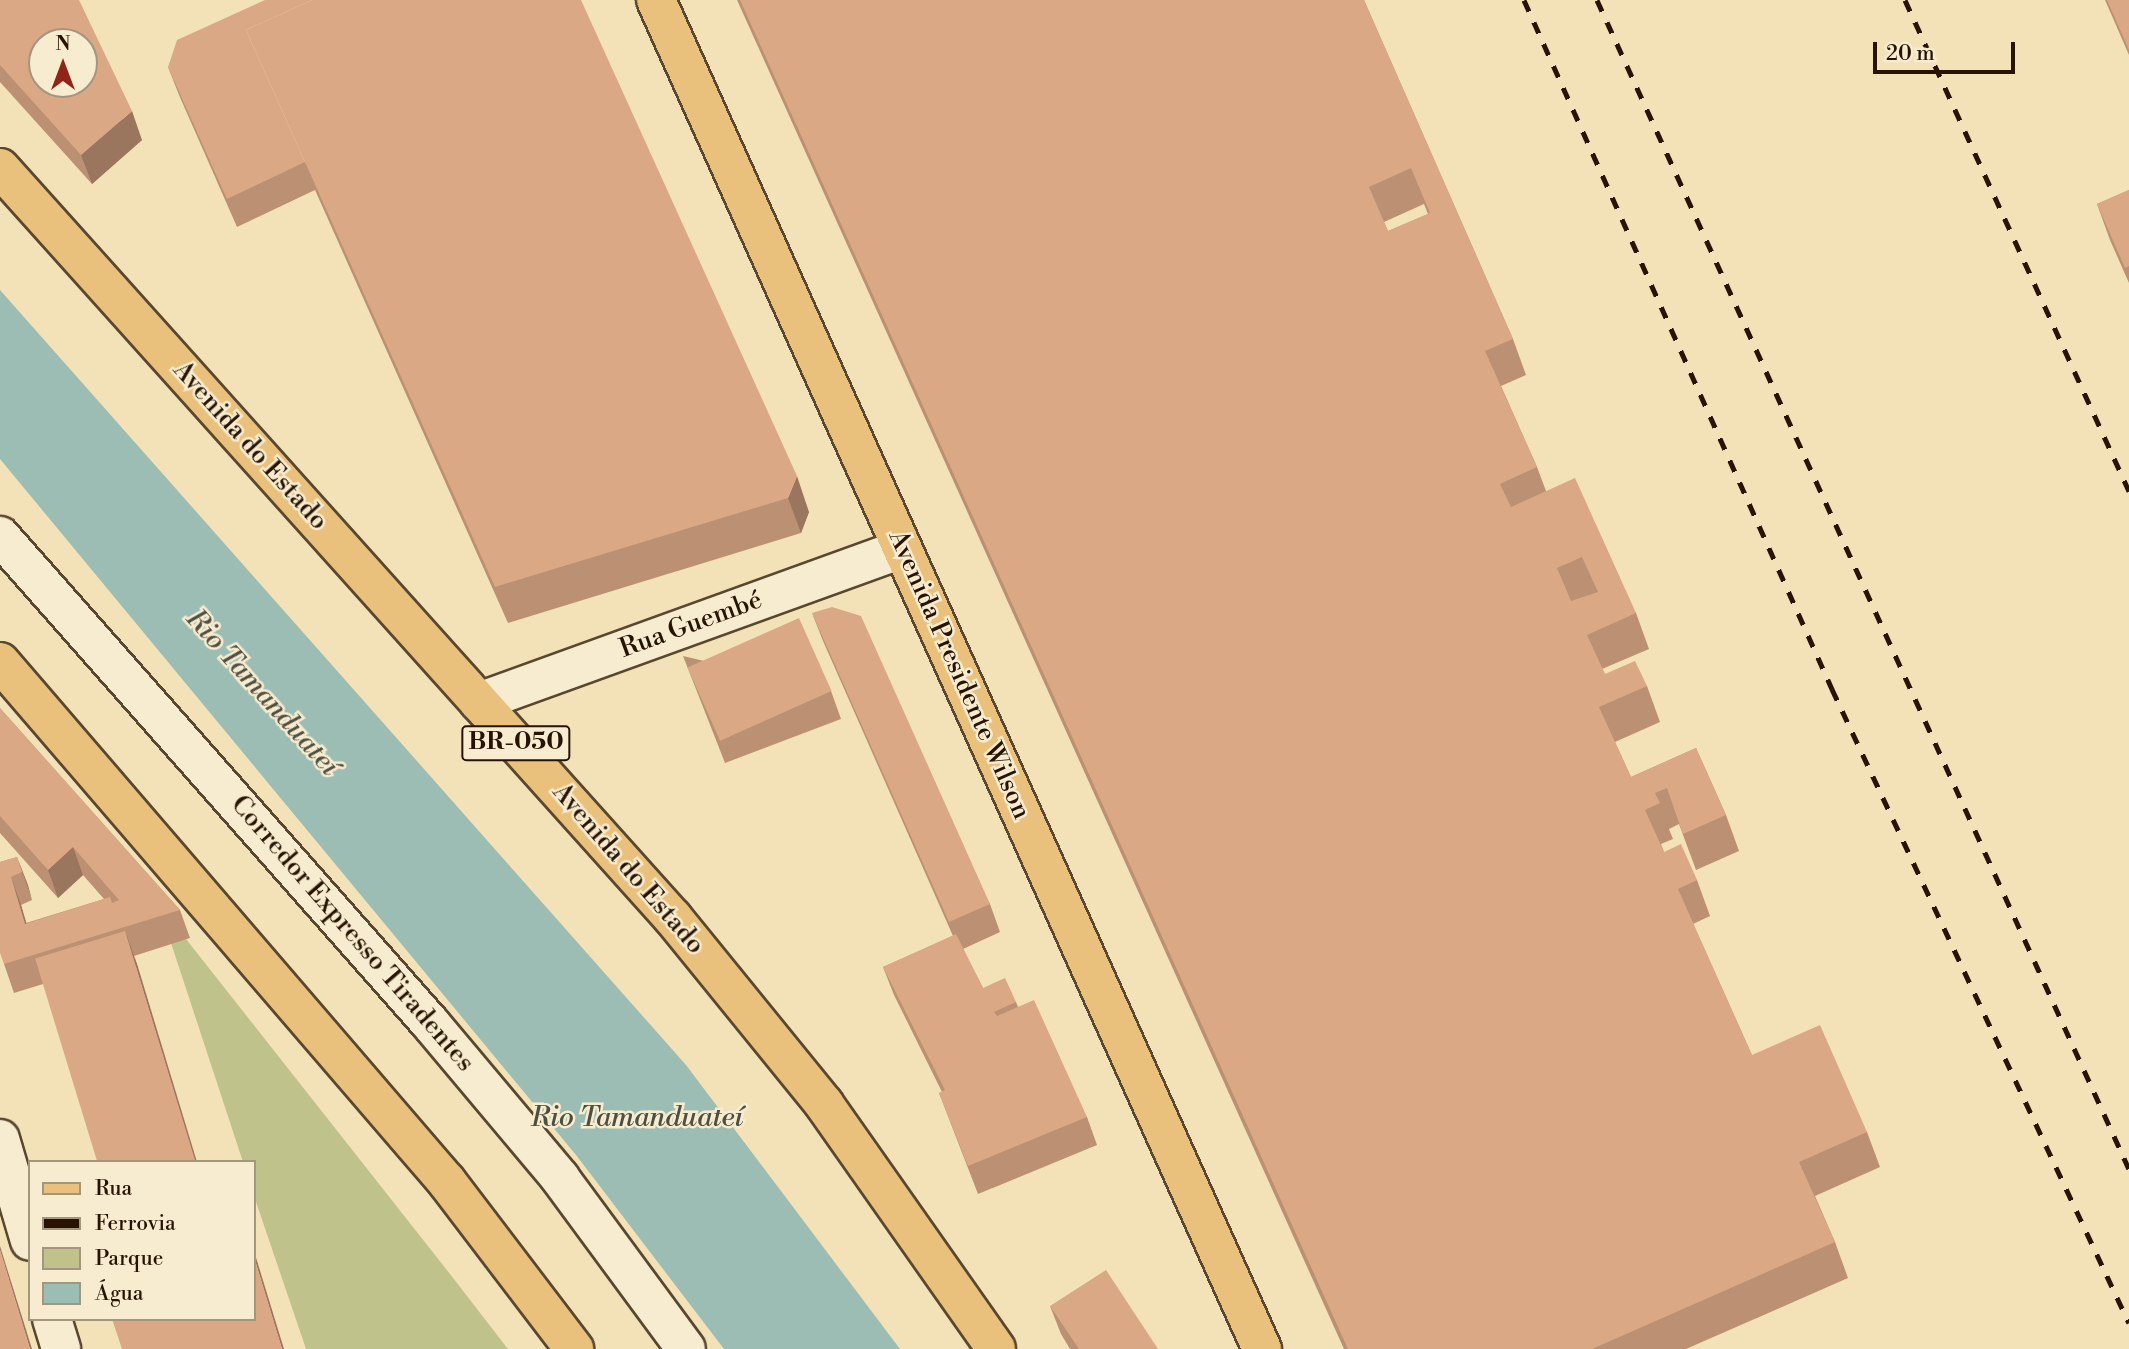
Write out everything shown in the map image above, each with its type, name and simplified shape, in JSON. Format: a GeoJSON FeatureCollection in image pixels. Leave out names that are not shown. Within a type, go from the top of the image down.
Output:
{"type":"FeatureCollection","features":[{"type":"Feature","properties":{"kind":"main road","name":"Avenida Presidente Wilson"},"geometry":{"type":"LineString","coordinates":[[656,0],[1262,1349]]}},
{"type":"Feature","properties":{"kind":"main road","name":"Avenida do Estado"},"geometry":{"type":"LineString","coordinates":[[0,168],[673,918],[824,1104],[996,1349]]}},
{"type":"Feature","properties":{"kind":"main road"},"geometry":{"type":"LineString","coordinates":[[0,662],[447,1182],[574,1349]]}},
{"type":"Feature","properties":{"kind":"street","name":"Corredor Expresso Tiradentes"},"geometry":{"type":"LineString","coordinates":[[0,536],[440,1034],[561,1178],[686,1349]]}},
{"type":"Feature","properties":{"kind":"street","name":"Rua Guembé"},"geometry":{"type":"LineString","coordinates":[[479,702],[902,549]]}},
{"type":"Feature","properties":{"kind":"street"},"geometry":{"type":"LineString","coordinates":[[0,1139],[28,1234]]}},
{"type":"Feature","properties":{"kind":"street"},"geometry":{"type":"LineString","coordinates":[[53,1321],[61,1349]]}},
{"type":"Feature","properties":{"kind":"green space"},"geometry":{"type":"Polygon","coordinates":[[[186,939],[508,1349],[306,1349],[256,1202],[256,1160],[242,1160],[171,943],[186,939]]]}},
{"type":"Feature","properties":{"kind":"water","name":"Rio Tamanduateí"},"geometry":{"type":"Polygon","coordinates":[[[0,290],[686,1065],[900,1349],[724,1349],[576,1155],[0,459],[0,290]]]}},
{"type":"Feature","properties":{"kind":"building"},"geometry":{"type":"Polygon","coordinates":[[[0,0],[79,0],[92,28],[28,28],[28,96],[0,65],[0,0]]]}},
{"type":"Feature","properties":{"kind":"building"},"geometry":{"type":"Polygon","coordinates":[[[265,0],[312,0],[246,30],[305,162],[227,199],[168,67],[177,40],[265,0]]]}},
{"type":"Feature","properties":{"kind":"building"},"geometry":{"type":"Polygon","coordinates":[[[312,0],[581,0],[797,476],[788,498],[495,587],[246,30],[312,0]]]}},
{"type":"Feature","properties":{"kind":"building"},"geometry":{"type":"Polygon","coordinates":[[[740,0],[1364,0],[1513,339],[1485,351],[1537,467],[1500,484],[1511,507],[1575,478],[1636,613],[1587,635],[1605,674],[1635,661],[1647,686],[1599,707],[1631,777],[1696,748],[1726,815],[1683,834],[1667,788],[1655,793],[1660,803],[1645,810],[1664,852],[1681,844],[1697,880],[1678,889],[1752,1055],[1820,1025],[1867,1132],[1799,1162],[1835,1242],[1592,1349],[1348,1349],[740,0]],[[1411,168],[1369,187],[1388,231],[1430,213],[1411,168]],[[1582,557],[1557,568],[1571,601],[1598,592],[1582,557]]]}},
{"type":"Feature","properties":{"kind":"building"},"geometry":{"type":"Polygon","coordinates":[[[2107,0],[2129,0],[2129,50],[2107,0]]]}},
{"type":"Feature","properties":{"kind":"building"},"geometry":{"type":"Polygon","coordinates":[[[98,40],[132,111],[81,155],[30,98],[98,98],[98,40]]]}},
{"type":"Feature","properties":{"kind":"building"},"geometry":{"type":"Polygon","coordinates":[[[2129,190],[2129,266],[2125,268],[2097,204],[2129,190]]]}},
{"type":"Feature","properties":{"kind":"building"},"geometry":{"type":"Polygon","coordinates":[[[832,607],[861,616],[990,904],[949,922],[812,613],[832,607]]]}},
{"type":"Feature","properties":{"kind":"building"},"geometry":{"type":"Polygon","coordinates":[[[799,618],[832,691],[720,741],[688,668],[799,618]]]}},
{"type":"Feature","properties":{"kind":"building"},"geometry":{"type":"Polygon","coordinates":[[[0,708],[180,910],[4,964],[0,953],[0,862],[17,857],[22,872],[11,877],[25,924],[110,897],[112,903],[119,900],[73,847],[48,870],[0,816],[0,708]]]}},
{"type":"Feature","properties":{"kind":"building"},"geometry":{"type":"Polygon","coordinates":[[[125,931],[195,1160],[97,1160],[35,958],[125,931]]]}},
{"type":"Feature","properties":{"kind":"building"},"geometry":{"type":"Polygon","coordinates":[[[956,934],[983,988],[1005,978],[1016,1002],[994,1012],[997,1016],[1034,1000],[1087,1117],[968,1166],[939,1093],[945,1090],[883,967],[956,934]]]}},
{"type":"Feature","properties":{"kind":"building"},"geometry":{"type":"Polygon","coordinates":[[[0,1250],[30,1349],[0,1349],[0,1250]]]}},
{"type":"Feature","properties":{"kind":"building"},"geometry":{"type":"Polygon","coordinates":[[[256,1264],[282,1349],[122,1349],[113,1321],[256,1321],[256,1264]]]}},
{"type":"Feature","properties":{"kind":"building"},"geometry":{"type":"Polygon","coordinates":[[[1106,1270],[1158,1349],[1079,1349],[1050,1306],[1106,1270]]]}},
{"type":"Feature","properties":{"kind":"railway"},"geometry":{"type":"LineString","coordinates":[[1524,0],[1832,689],[2129,1323]]}},
{"type":"Feature","properties":{"kind":"railway"},"geometry":{"type":"LineString","coordinates":[[1597,0],[2129,1169]]}},
{"type":"Feature","properties":{"kind":"railway"},"geometry":{"type":"LineString","coordinates":[[1905,0],[2129,491]]}}]}
